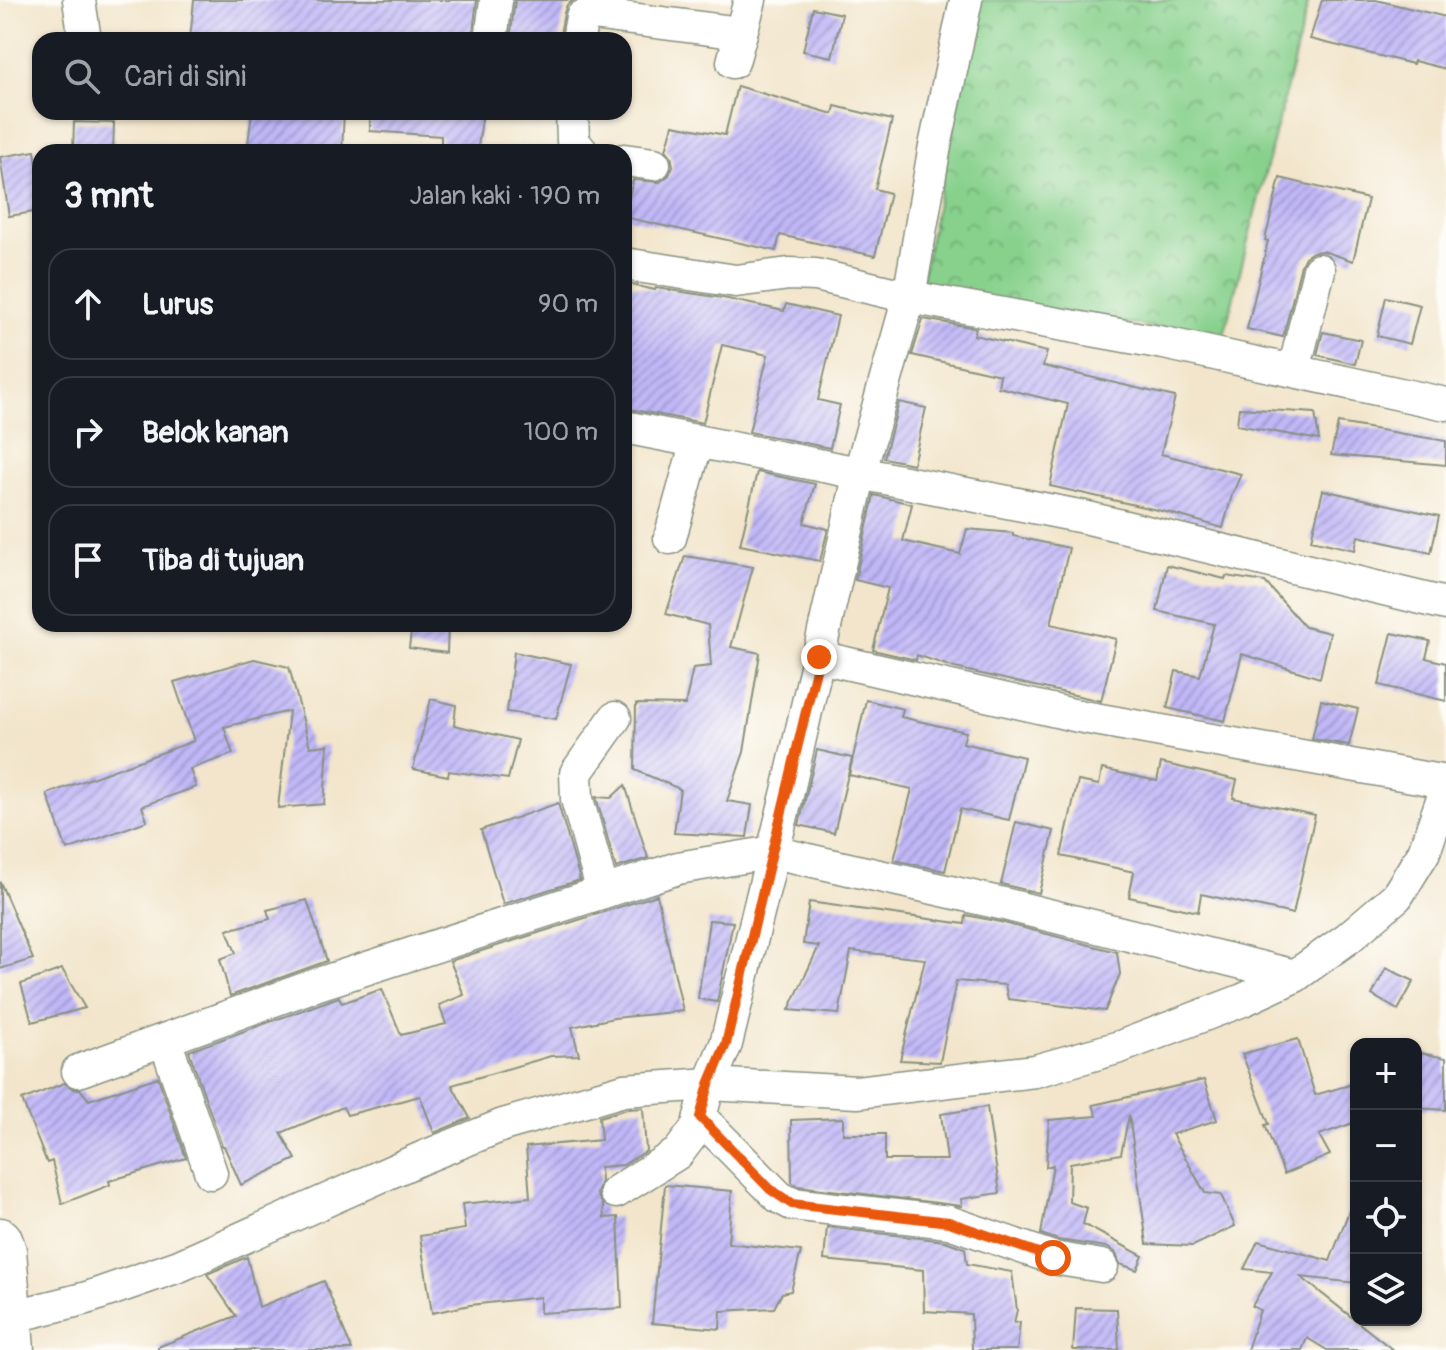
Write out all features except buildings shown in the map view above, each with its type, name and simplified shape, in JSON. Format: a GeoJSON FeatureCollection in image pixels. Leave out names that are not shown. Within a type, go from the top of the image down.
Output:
{"type":"FeatureCollection","features":[{"type":"Feature","properties":{"kind":"main road"},"geometry":{"type":"LineString","coordinates":[[0,1240],[4,1251],[12,1340]]}},
{"type":"Feature","properties":{"kind":"street"},"geometry":{"type":"LineString","coordinates":[[79,0],[84,32]]}},
{"type":"Feature","properties":{"kind":"street"},"geometry":{"type":"LineString","coordinates":[[492,32],[496,0]]}},
{"type":"Feature","properties":{"kind":"street"},"geometry":{"type":"LineString","coordinates":[[579,32],[582,17],[592,14],[737,48],[750,0]]}},
{"type":"Feature","properties":{"kind":"street"},"geometry":{"type":"LineString","coordinates":[[616,1192],[678,1153],[697,1128],[709,1084],[726,1044],[860,472],[909,297],[934,151],[966,0]]}},
{"type":"Feature","properties":{"kind":"street"},"geometry":{"type":"LineString","coordinates":[[572,120],[575,144]]}},
{"type":"Feature","properties":{"kind":"street"},"geometry":{"type":"LineString","coordinates":[[632,265],[736,281],[789,274],[816,275],[909,297],[1164,343],[1446,404]]}},
{"type":"Feature","properties":{"kind":"street"},"geometry":{"type":"LineString","coordinates":[[1294,370],[1319,270]]}},
{"type":"Feature","properties":{"kind":"street"},"geometry":{"type":"LineString","coordinates":[[632,429],[1084,517],[1446,604]]}},
{"type":"Feature","properties":{"kind":"street"},"geometry":{"type":"LineString","coordinates":[[670,538],[697,441]]}},
{"type":"Feature","properties":{"kind":"street"},"geometry":{"type":"LineString","coordinates":[[819,657],[1078,716],[1446,782]]}},
{"type":"Feature","properties":{"kind":"street"},"geometry":{"type":"LineString","coordinates":[[603,892],[575,784],[576,773],[615,718]]}},
{"type":"Feature","properties":{"kind":"street"},"geometry":{"type":"LineString","coordinates":[[12,1340],[87,1298],[179,1266],[424,1157],[503,1125],[624,1090],[709,1084],[857,1092],[1035,1071],[1120,1047],[1243,1000],[1295,976],[1348,938],[1397,896],[1424,852],[1446,789]]}},
{"type":"Feature","properties":{"kind":"street"},"geometry":{"type":"LineString","coordinates":[[78,1071],[318,984],[678,868],[773,852],[1004,904],[1295,976]]}},
{"type":"Feature","properties":{"kind":"street"},"geometry":{"type":"LineString","coordinates":[[165,1040],[211,1173]]}},
{"type":"Feature","properties":{"kind":"street"},"geometry":{"type":"LineString","coordinates":[[700,1117],[770,1189],[792,1204],[949,1222],[1053,1258],[1102,1266]]}},
{"type":"Feature","properties":{"kind":"green space"},"geometry":{"type":"Polygon","coordinates":[[[978,0],[1309,0],[1223,339],[920,288],[978,0]]]}},
{"type":"Feature","properties":{"kind":"route"},"geometry":{"type":"LineString","coordinates":[[819,657],[726,1044],[709,1084],[700,1117],[770,1189],[792,1204],[949,1222],[1053,1258]]}}]}
